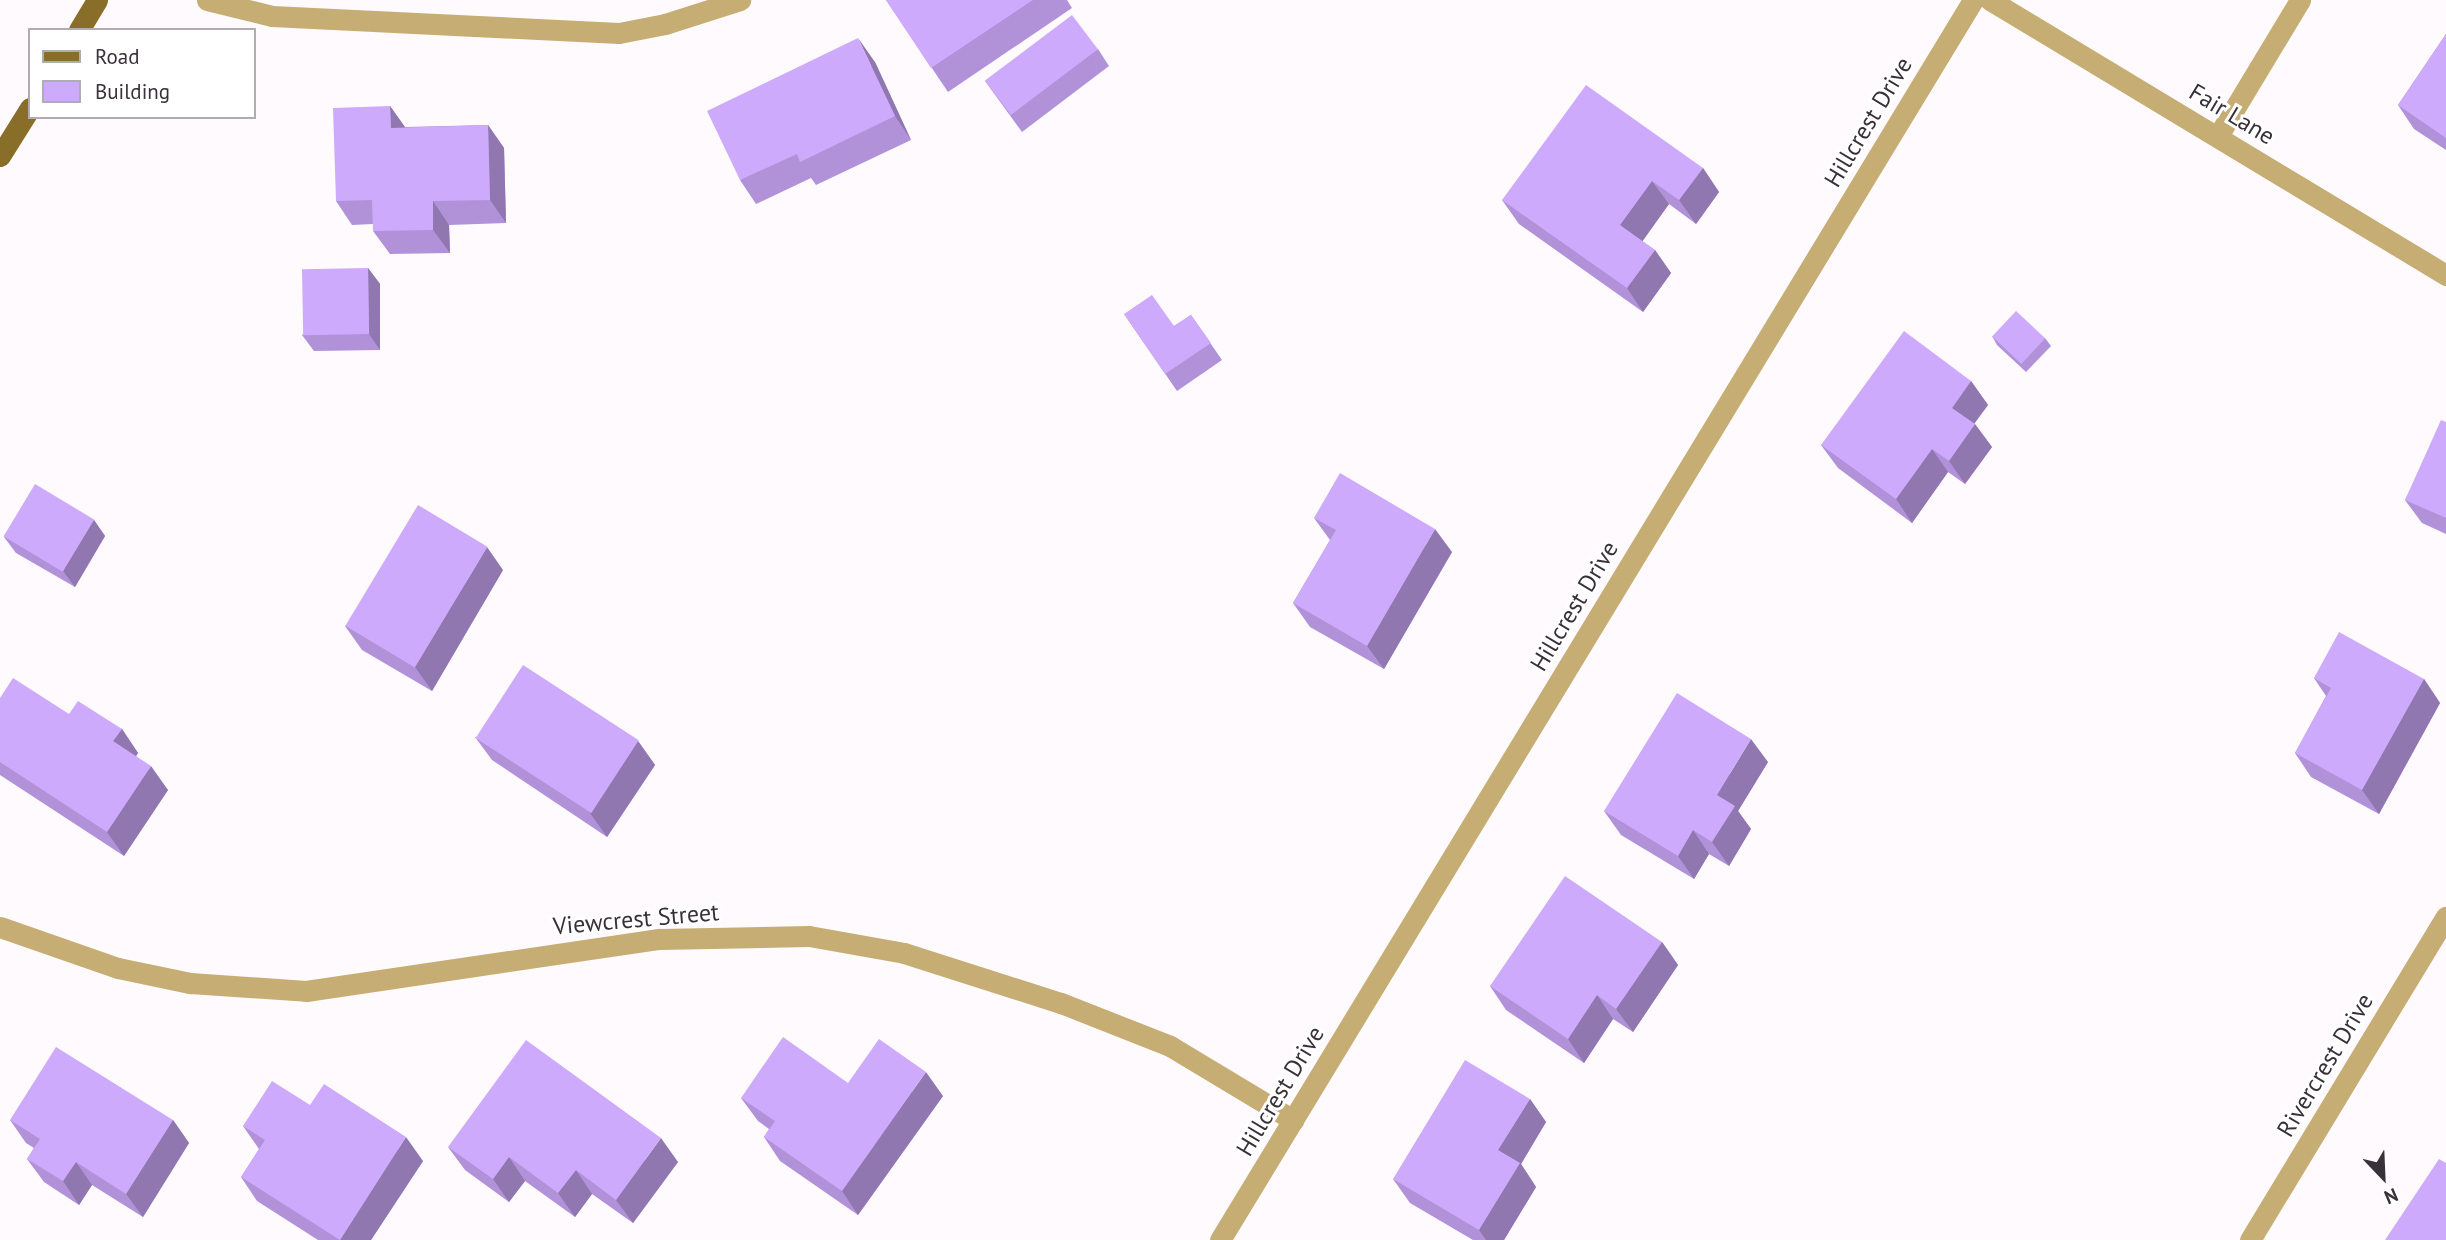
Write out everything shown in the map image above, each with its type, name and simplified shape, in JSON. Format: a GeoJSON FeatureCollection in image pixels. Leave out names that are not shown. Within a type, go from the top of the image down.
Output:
{"type":"FeatureCollection","features":[{"type":"Feature","properties":{"kind":"main road"},"geometry":{"type":"LineString","coordinates":[[80,28],[97,0]]}},
{"type":"Feature","properties":{"kind":"main road"},"geometry":{"type":"LineString","coordinates":[[0,156],[28,111]]}},
{"type":"Feature","properties":{"kind":"street"},"geometry":{"type":"LineString","coordinates":[[207,0],[272,16],[619,33],[665,24],[740,0]]}},
{"type":"Feature","properties":{"kind":"street","name":"Hillcrest Drive"},"geometry":{"type":"LineString","coordinates":[[1220,1240],[1973,0]]}},
{"type":"Feature","properties":{"kind":"street","name":"Fair Lane"},"geometry":{"type":"LineString","coordinates":[[1990,0],[2446,275]]}},
{"type":"Feature","properties":{"kind":"street"},"geometry":{"type":"LineString","coordinates":[[2217,136],[2300,0]]}},
{"type":"Feature","properties":{"kind":"street","name":"Rivercrest Drive"},"geometry":{"type":"LineString","coordinates":[[2250,1240],[2446,917]]}},
{"type":"Feature","properties":{"kind":"street","name":"Viewcrest Street"},"geometry":{"type":"LineString","coordinates":[[0,927],[130,970],[190,983],[306,991],[659,939],[809,936],[904,953],[1061,1003],[1170,1046],[1293,1120]]}},
{"type":"Feature","properties":{"kind":"building"},"geometry":{"type":"Polygon","coordinates":[[[886,0],[1033,0],[931,68],[886,0]]]}},
{"type":"Feature","properties":{"kind":"building"},"geometry":{"type":"Polygon","coordinates":[[[1072,15],[1098,49],[1011,115],[985,81],[1072,15]]]}},
{"type":"Feature","properties":{"kind":"building"},"geometry":{"type":"Polygon","coordinates":[[[2446,34],[2446,138],[2398,105],[2446,34]]]}},
{"type":"Feature","properties":{"kind":"building"},"geometry":{"type":"Polygon","coordinates":[[[858,38],[895,116],[800,162],[797,154],[740,180],[707,111],[858,38]]]}},
{"type":"Feature","properties":{"kind":"building"},"geometry":{"type":"Polygon","coordinates":[[[1586,85],[1703,168],[1679,200],[1652,181],[1620,225],[1655,250],[1627,288],[1502,200],[1586,85]]]}},
{"type":"Feature","properties":{"kind":"building"},"geometry":{"type":"Polygon","coordinates":[[[390,106],[391,128],[488,125],[490,200],[433,201],[433,230],[373,231],[372,200],[336,201],[333,108],[390,106]]]}},
{"type":"Feature","properties":{"kind":"building"},"geometry":{"type":"Polygon","coordinates":[[[368,268],[369,334],[303,335],[302,269],[368,268]]]}},
{"type":"Feature","properties":{"kind":"building"},"geometry":{"type":"Polygon","coordinates":[[[1152,295],[1174,326],[1191,315],[1211,343],[1165,374],[1124,314],[1152,295]]]}},
{"type":"Feature","properties":{"kind":"building"},"geometry":{"type":"Polygon","coordinates":[[[2016,311],[2045,338],[2021,364],[1992,337],[2016,311]]]}},
{"type":"Feature","properties":{"kind":"building"},"geometry":{"type":"Polygon","coordinates":[[[1904,331],[1971,381],[1952,408],[1975,424],[1949,461],[1932,449],[1896,499],[1821,445],[1904,331]]]}},
{"type":"Feature","properties":{"kind":"building"},"geometry":{"type":"Polygon","coordinates":[[[2441,420],[2446,422],[2446,518],[2405,500],[2441,420]]]}},
{"type":"Feature","properties":{"kind":"building"},"geometry":{"type":"Polygon","coordinates":[[[1340,473],[1435,529],[1367,646],[1293,603],[1336,530],[1314,518],[1340,473]]]}},
{"type":"Feature","properties":{"kind":"building"},"geometry":{"type":"Polygon","coordinates":[[[35,484],[94,520],[63,572],[4,536],[35,484]]]}},
{"type":"Feature","properties":{"kind":"building"},"geometry":{"type":"Polygon","coordinates":[[[418,505],[487,547],[415,668],[345,626],[418,505]]]}},
{"type":"Feature","properties":{"kind":"building"},"geometry":{"type":"Polygon","coordinates":[[[2339,632],[2424,679],[2362,790],[2295,753],[2331,688],[2314,678],[2339,632]]]}},
{"type":"Feature","properties":{"kind":"building"},"geometry":{"type":"Polygon","coordinates":[[[523,665],[639,740],[591,813],[476,738],[523,665]]]}},
{"type":"Feature","properties":{"kind":"building"},"geometry":{"type":"Polygon","coordinates":[[[13,678],[69,714],[78,701],[122,729],[113,741],[151,766],[107,832],[0,762],[0,698],[13,678]]]}},
{"type":"Feature","properties":{"kind":"building"},"geometry":{"type":"Polygon","coordinates":[[[1677,693],[1751,739],[1717,795],[1735,806],[1712,842],[1693,830],[1678,856],[1604,811],[1677,693]]]}},
{"type":"Feature","properties":{"kind":"building"},"geometry":{"type":"Polygon","coordinates":[[[1565,876],[1662,942],[1616,1009],[1597,995],[1568,1039],[1490,986],[1565,876]]]}},
{"type":"Feature","properties":{"kind":"building"},"geometry":{"type":"Polygon","coordinates":[[[783,1037],[848,1083],[879,1039],[926,1072],[842,1191],[764,1137],[775,1121],[741,1098],[783,1037]]]}},
{"type":"Feature","properties":{"kind":"building"},"geometry":{"type":"Polygon","coordinates":[[[526,1040],[661,1138],[616,1200],[576,1170],[558,1193],[509,1157],[493,1179],[448,1147],[526,1040]]]}},
{"type":"Feature","properties":{"kind":"building"},"geometry":{"type":"Polygon","coordinates":[[[56,1047],[173,1120],[126,1194],[76,1162],[63,1181],[27,1159],[40,1139],[10,1120],[56,1047]]]}},
{"type":"Feature","properties":{"kind":"building"},"geometry":{"type":"Polygon","coordinates":[[[1465,1060],[1530,1099],[1498,1150],[1520,1163],[1479,1230],[1393,1179],[1465,1060]]]}},
{"type":"Feature","properties":{"kind":"building"},"geometry":{"type":"Polygon","coordinates":[[[272,1081],[310,1105],[324,1084],[406,1137],[340,1240],[241,1177],[265,1140],[243,1126],[272,1081]]]}},
{"type":"Feature","properties":{"kind":"building"},"geometry":{"type":"Polygon","coordinates":[[[2439,1159],[2446,1163],[2446,1240],[2385,1240],[2439,1159]]]}}]}
